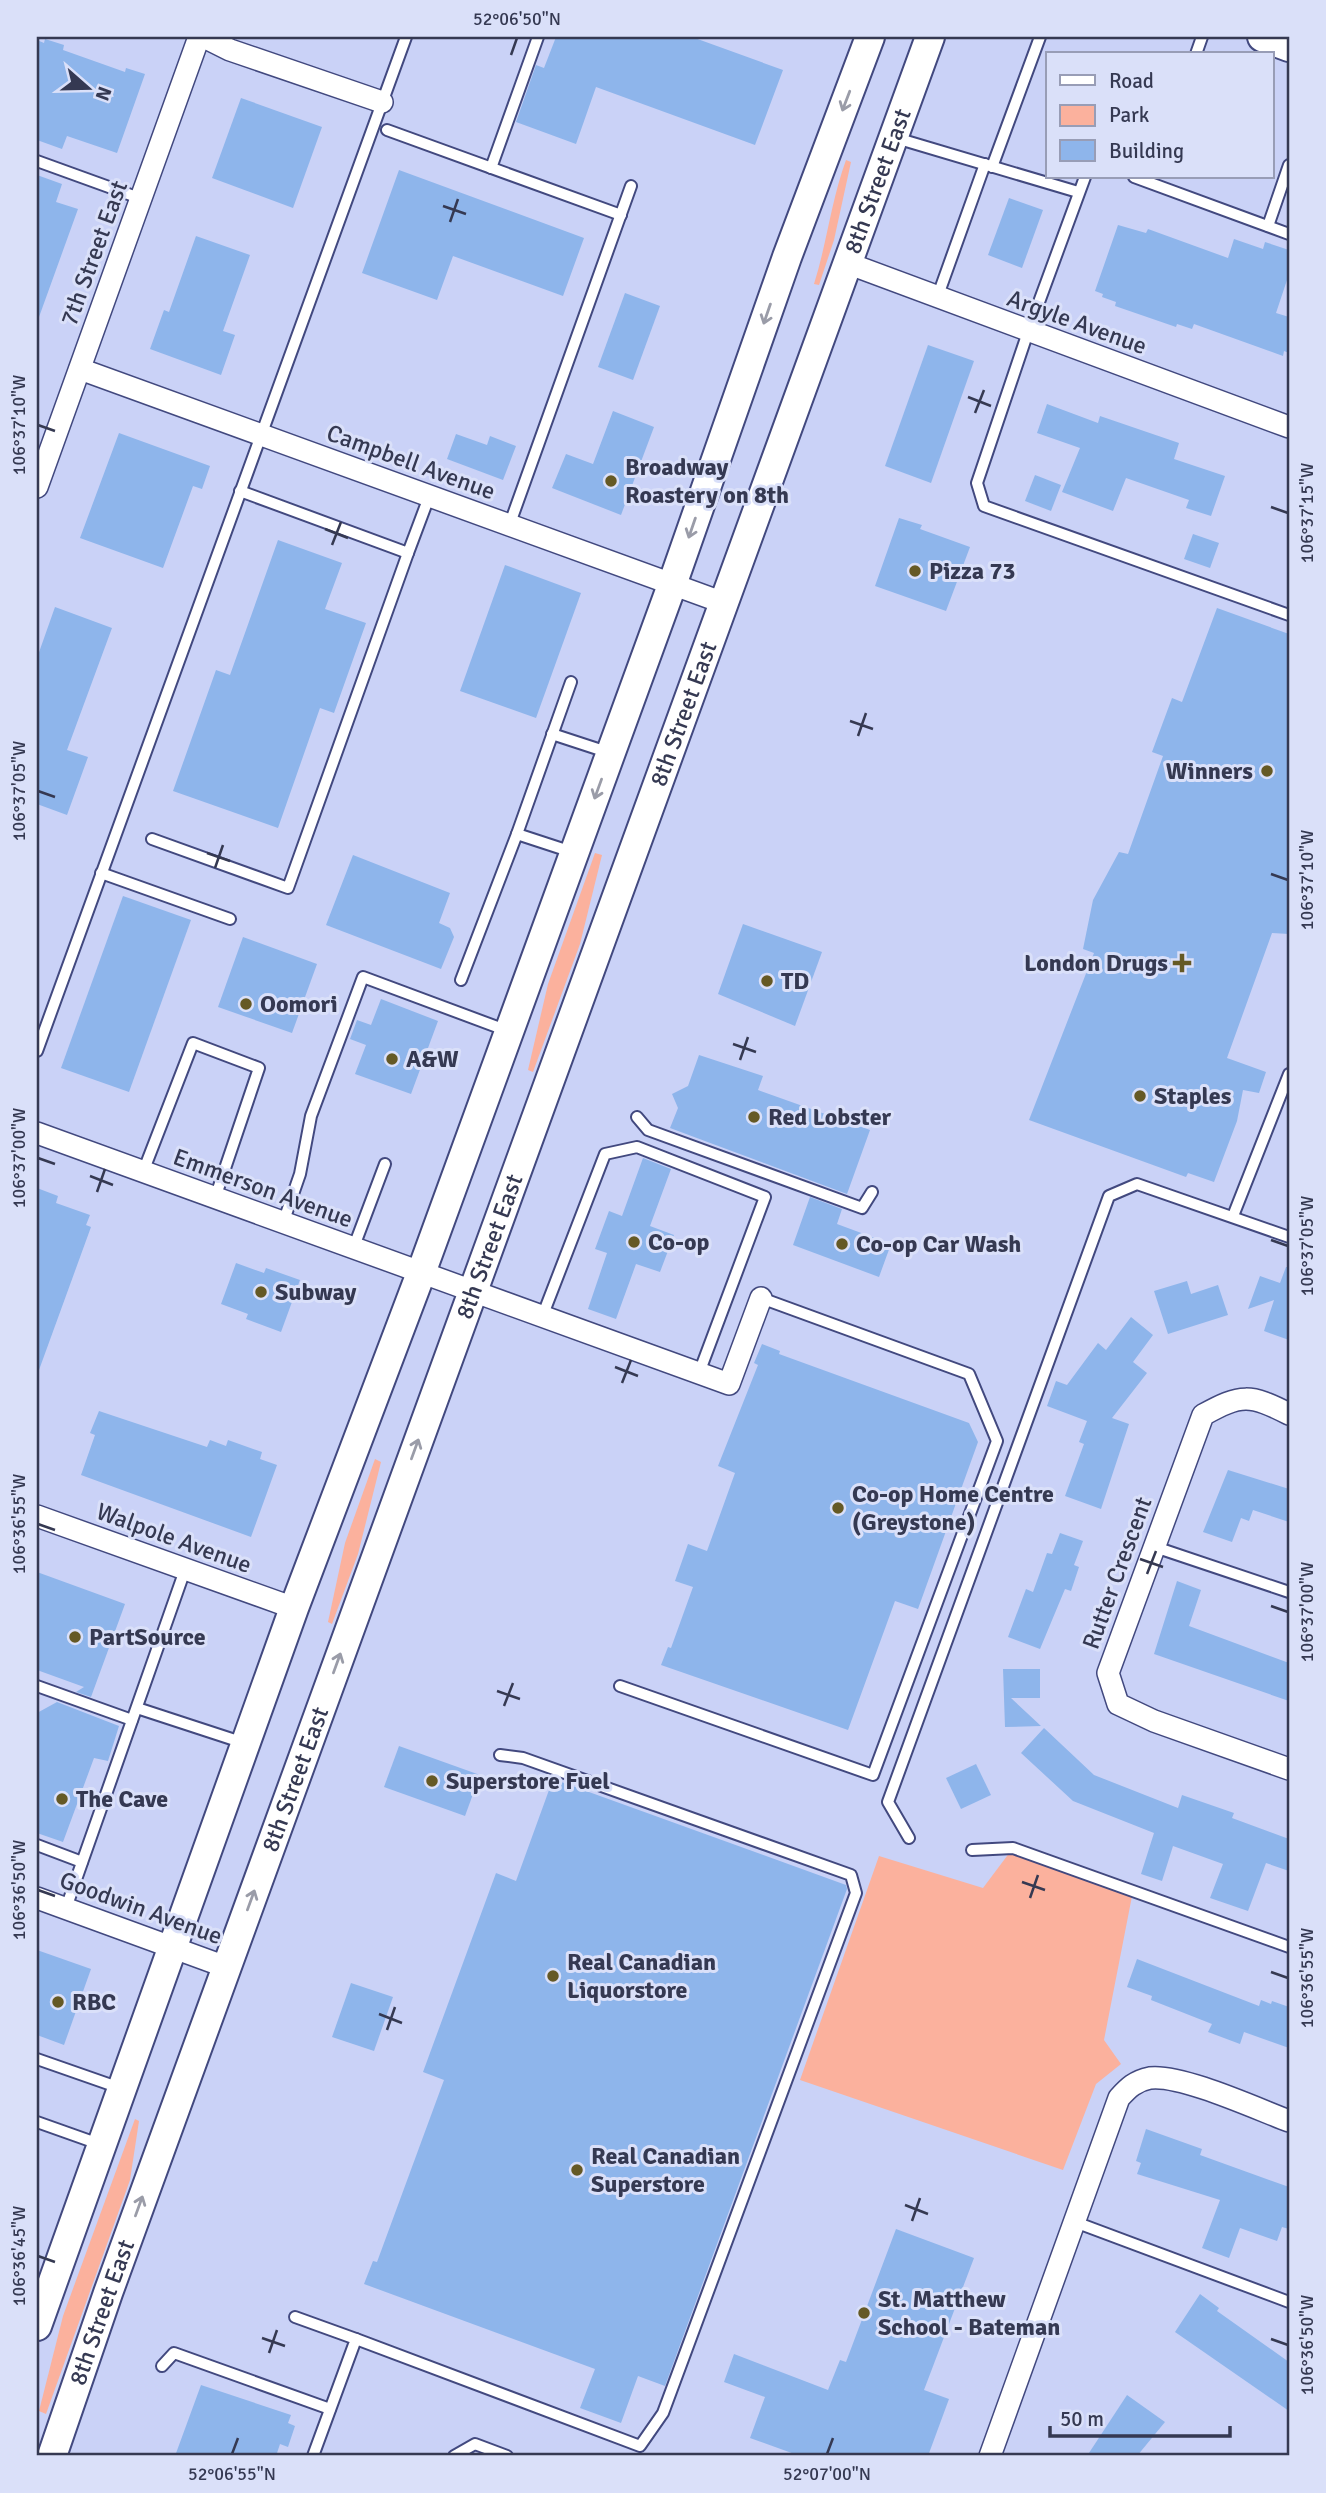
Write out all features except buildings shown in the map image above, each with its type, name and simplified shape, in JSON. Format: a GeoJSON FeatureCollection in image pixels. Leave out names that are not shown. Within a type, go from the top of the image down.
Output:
{"type":"FeatureCollection","features":[{"type":"Feature","properties":{"kind":"main road"},"geometry":{"type":"LineString","coordinates":[[37,2326],[44,2280],[173,1948],[294,1608],[421,1273],[672,585],[787,257],[870,37]]}},
{"type":"Feature","properties":{"kind":"main road","name":"8th Street East"},"geometry":{"type":"LineString","coordinates":[[52,2456],[226,1967],[930,37]]}},
{"type":"Feature","properties":{"kind":"main road"},"geometry":{"type":"LineString","coordinates":[[1262,37],[1289,47]]}},
{"type":"Feature","properties":{"kind":"street"},"geometry":{"type":"LineString","coordinates":[[202,37],[230,50],[382,102]]}},
{"type":"Feature","properties":{"kind":"street","name":"7th Street East"},"geometry":{"type":"LineString","coordinates":[[37,486],[202,37]]}},
{"type":"Feature","properties":{"kind":"street","name":"Argyle Avenue"},"geometry":{"type":"LineString","coordinates":[[847,263],[1289,427]]}},
{"type":"Feature","properties":{"kind":"street","name":"Campbell Avenue"},"geometry":{"type":"LineString","coordinates":[[80,369],[724,603]]}},
{"type":"Feature","properties":{"kind":"street","name":"Emmerson Avenue"},"geometry":{"type":"LineString","coordinates":[[37,1133],[729,1384],[761,1298]]}},
{"type":"Feature","properties":{"kind":"street","name":"Rutter Crescent"},"geometry":{"type":"LineString","coordinates":[[1289,1414],[1266,1402],[1233,1398],[1203,1415],[1108,1673],[1118,1704],[1154,1721],[1289,1769]]}},
{"type":"Feature","properties":{"kind":"street","name":"Walpole Avenue"},"geometry":{"type":"LineString","coordinates":[[37,1517],[294,1608]]}},
{"type":"Feature","properties":{"kind":"street","name":"Goodwin Avenue"},"geometry":{"type":"LineString","coordinates":[[37,1898],[226,1967]]}},
{"type":"Feature","properties":{"kind":"street"},"geometry":{"type":"LineString","coordinates":[[990,2456],[1119,2098],[1132,2083],[1151,2078],[1175,2080],[1289,2120]]}},
{"type":"Feature","properties":{"kind":"lane"},"geometry":{"type":"LineString","coordinates":[[37,1051],[405,37]]}},
{"type":"Feature","properties":{"kind":"lane"},"geometry":{"type":"LineString","coordinates":[[491,168],[538,37]]}},
{"type":"Feature","properties":{"kind":"lane"},"geometry":{"type":"LineString","coordinates":[[937,298],[1040,37]]}},
{"type":"Feature","properties":{"kind":"lane"},"geometry":{"type":"LineString","coordinates":[[387,130],[621,215]]}},
{"type":"Feature","properties":{"kind":"lane"},"geometry":{"type":"LineString","coordinates":[[893,137],[1077,192]]}},
{"type":"Feature","properties":{"kind":"lane"},"geometry":{"type":"LineString","coordinates":[[37,161],[142,199]]}},
{"type":"Feature","properties":{"kind":"lane"},"geometry":{"type":"LineString","coordinates":[[1268,226],[1289,165]]}},
{"type":"Feature","properties":{"kind":"lane"},"geometry":{"type":"LineString","coordinates":[[1084,178],[1077,192],[977,483],[984,506],[1289,615]]}},
{"type":"Feature","properties":{"kind":"lane"},"geometry":{"type":"LineString","coordinates":[[1149,179],[1289,234]]}},
{"type":"Feature","properties":{"kind":"lane"},"geometry":{"type":"LineString","coordinates":[[509,526],[631,186]]}},
{"type":"Feature","properties":{"kind":"lane"},"geometry":{"type":"LineString","coordinates":[[240,491],[408,553]]}},
{"type":"Feature","properties":{"kind":"lane"},"geometry":{"type":"LineString","coordinates":[[152,839],[288,888],[429,497]]}},
{"type":"Feature","properties":{"kind":"lane"},"geometry":{"type":"LineString","coordinates":[[461,980],[517,834],[570,682]]}},
{"type":"Feature","properties":{"kind":"lane"},"geometry":{"type":"LineString","coordinates":[[552,734],[611,754]]}},
{"type":"Feature","properties":{"kind":"lane"},"geometry":{"type":"LineString","coordinates":[[517,834],[575,852]]}},
{"type":"Feature","properties":{"kind":"lane"},"geometry":{"type":"LineString","coordinates":[[101,873],[230,919]]}},
{"type":"Feature","properties":{"kind":"lane"},"geometry":{"type":"LineString","coordinates":[[283,1223],[300,1174],[311,1116],[362,978],[508,1031]]}},
{"type":"Feature","properties":{"kind":"lane"},"geometry":{"type":"LineString","coordinates":[[143,1172],[193,1043],[259,1068],[215,1198]]}},
{"type":"Feature","properties":{"kind":"lane"},"geometry":{"type":"LineString","coordinates":[[1233,1216],[1289,1074]]}},
{"type":"Feature","properties":{"kind":"lane"},"geometry":{"type":"LineString","coordinates":[[637,1117],[648,1130],[862,1208],[872,1192]]}},
{"type":"Feature","properties":{"kind":"lane"},"geometry":{"type":"LineString","coordinates":[[542,1317],[605,1154],[637,1147],[765,1197],[699,1373]]}},
{"type":"Feature","properties":{"kind":"lane"},"geometry":{"type":"LineString","coordinates":[[353,1249],[385,1164]]}},
{"type":"Feature","properties":{"kind":"lane"},"geometry":{"type":"LineString","coordinates":[[909,1838],[888,1802],[1109,1196],[1137,1184],[1289,1237]]}},
{"type":"Feature","properties":{"kind":"lane"},"geometry":{"type":"LineString","coordinates":[[620,1686],[873,1775],[993,1453],[997,1441],[969,1374],[761,1298]]}},
{"type":"Feature","properties":{"kind":"lane"},"geometry":{"type":"LineString","coordinates":[[1155,1547],[1289,1592]]}},
{"type":"Feature","properties":{"kind":"lane"},"geometry":{"type":"LineString","coordinates":[[66,1908],[186,1570]]}},
{"type":"Feature","properties":{"kind":"lane"},"geometry":{"type":"LineString","coordinates":[[37,1685],[132,1720]]}},
{"type":"Feature","properties":{"kind":"lane"},"geometry":{"type":"LineString","coordinates":[[136,1708],[245,1744]]}},
{"type":"Feature","properties":{"kind":"lane"},"geometry":{"type":"LineString","coordinates":[[295,2317],[640,2446],[663,2413],[856,1893],[851,1875],[523,1758],[500,1755]]}},
{"type":"Feature","properties":{"kind":"lane"},"geometry":{"type":"LineString","coordinates":[[37,1845],[82,1861]]}},
{"type":"Feature","properties":{"kind":"lane"},"geometry":{"type":"LineString","coordinates":[[972,1850],[1013,1848],[1289,1947]]}},
{"type":"Feature","properties":{"kind":"lane"},"geometry":{"type":"LineString","coordinates":[[37,2059],[120,2088]]}},
{"type":"Feature","properties":{"kind":"lane"},"geometry":{"type":"LineString","coordinates":[[37,2122],[99,2144]]}},
{"type":"Feature","properties":{"kind":"lane"},"geometry":{"type":"LineString","coordinates":[[1074,2222],[1289,2302]]}},
{"type":"Feature","properties":{"kind":"lane"},"geometry":{"type":"LineString","coordinates":[[313,2456],[356,2339]]}},
{"type":"Feature","properties":{"kind":"lane"},"geometry":{"type":"LineString","coordinates":[[162,2366],[174,2353],[330,2409]]}},
{"type":"Feature","properties":{"kind":"lane"},"geometry":{"type":"LineString","coordinates":[[454,2456],[475,2444],[507,2456]]}},
{"type":"Feature","properties":{"kind":"green space"},"geometry":{"type":"Polygon","coordinates":[[[846,160],[851,162],[834,240],[819,285],[814,284],[836,191],[846,160]]]}},
{"type":"Feature","properties":{"kind":"green space"},"geometry":{"type":"Polygon","coordinates":[[[595,853],[602,855],[580,944],[533,1072],[528,1070],[548,984],[595,853]]]}},
{"type":"Feature","properties":{"kind":"green space"},"geometry":{"type":"Polygon","coordinates":[[[375,1459],[381,1462],[358,1554],[332,1624],[328,1622],[345,1543],[375,1459]]]}},
{"type":"Feature","properties":{"kind":"green space"},"geometry":{"type":"Polygon","coordinates":[[[1013,1848],[1133,1891],[1104,2040],[1121,2064],[1096,2084],[1063,2170],[800,2080],[879,1856],[983,1888],[1013,1848]]]}},
{"type":"Feature","properties":{"kind":"green space"},"geometry":{"type":"Polygon","coordinates":[[[135,2119],[139,2121],[130,2180],[46,2414],[39,2411],[63,2316],[135,2119]]]}},
{"type":"Feature","properties":{"kind":"place","name":"Broadway Roastery on 8th"},"geometry":{"type":"Point","coordinates":[611,481]}},
{"type":"Feature","properties":{"kind":"place","name":"Pizza 73"},"geometry":{"type":"Point","coordinates":[915,571]}},
{"type":"Feature","properties":{"kind":"place","name":"Winners"},"geometry":{"type":"Point","coordinates":[1267,771]}},
{"type":"Feature","properties":{"kind":"place","name":"London Drugs"},"geometry":{"type":"Point","coordinates":[1182,963]}},
{"type":"Feature","properties":{"kind":"place","name":"TD"},"geometry":{"type":"Point","coordinates":[767,981]}},
{"type":"Feature","properties":{"kind":"place","name":"Oomori"},"geometry":{"type":"Point","coordinates":[246,1004]}},
{"type":"Feature","properties":{"kind":"place","name":"A&W"},"geometry":{"type":"Point","coordinates":[392,1059]}},
{"type":"Feature","properties":{"kind":"place","name":"Staples"},"geometry":{"type":"Point","coordinates":[1140,1096]}},
{"type":"Feature","properties":{"kind":"place","name":"Red Lobster"},"geometry":{"type":"Point","coordinates":[754,1117]}},
{"type":"Feature","properties":{"kind":"place","name":"Co-op"},"geometry":{"type":"Point","coordinates":[634,1242]}},
{"type":"Feature","properties":{"kind":"place","name":"Co-op Car Wash"},"geometry":{"type":"Point","coordinates":[842,1244]}},
{"type":"Feature","properties":{"kind":"place","name":"Subway"},"geometry":{"type":"Point","coordinates":[261,1292]}},
{"type":"Feature","properties":{"kind":"place","name":"Co-op Home Centre (Greystone)"},"geometry":{"type":"Point","coordinates":[838,1508]}},
{"type":"Feature","properties":{"kind":"place","name":"PartSource"},"geometry":{"type":"Point","coordinates":[75,1637]}},
{"type":"Feature","properties":{"kind":"place","name":"Superstore Fuel"},"geometry":{"type":"Point","coordinates":[432,1781]}},
{"type":"Feature","properties":{"kind":"place","name":"The Cave"},"geometry":{"type":"Point","coordinates":[62,1799]}},
{"type":"Feature","properties":{"kind":"place","name":"Real Canadian Liquorstore"},"geometry":{"type":"Point","coordinates":[553,1976]}},
{"type":"Feature","properties":{"kind":"place","name":"RBC"},"geometry":{"type":"Point","coordinates":[58,2002]}},
{"type":"Feature","properties":{"kind":"place","name":"Real Canadian Superstore"},"geometry":{"type":"Point","coordinates":[577,2170]}},
{"type":"Feature","properties":{"kind":"place","name":"St. Matthew School - Bateman"},"geometry":{"type":"Point","coordinates":[864,2313]}}]}
